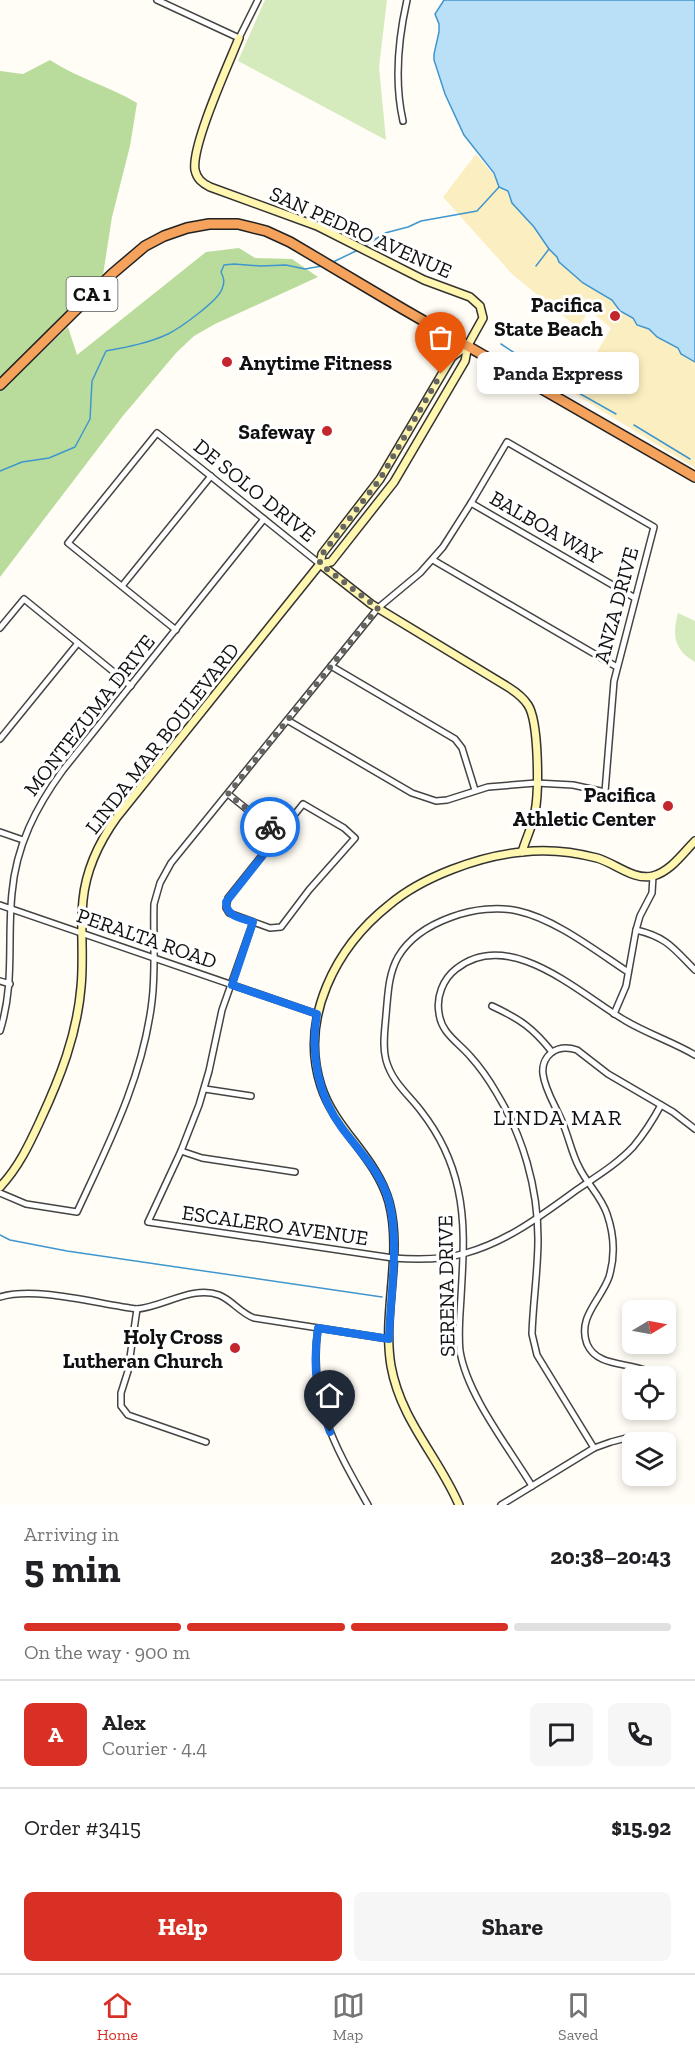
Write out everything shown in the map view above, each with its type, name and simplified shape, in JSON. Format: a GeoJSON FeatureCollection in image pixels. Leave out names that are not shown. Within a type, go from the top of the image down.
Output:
{"type":"FeatureCollection","features":[{"type":"Feature","properties":{"kind":"highway","name":"CA 1"},"geometry":{"type":"LineString","coordinates":[[0,385],[145,246],[160,237],[193,226],[234,224],[272,233],[301,248],[409,313],[695,477]]}},
{"type":"Feature","properties":{"kind":"street"},"geometry":{"type":"LineString","coordinates":[[157,0],[240,38]]}},
{"type":"Feature","properties":{"kind":"street","name":"SAN PEDRO AVENUE"},"geometry":{"type":"LineString","coordinates":[[258,0],[216,93],[200,141],[195,168],[198,178],[210,187],[309,223],[430,283],[465,295],[477,303],[482,312],[482,321],[468,345]]}},
{"type":"Feature","properties":{"kind":"street"},"geometry":{"type":"LineString","coordinates":[[403,121],[399,94],[398,55],[407,0]]}},
{"type":"Feature","properties":{"kind":"street","name":"LINDA MAR BOULEVARD"},"geometry":{"type":"LineString","coordinates":[[0,1187],[25,1153],[65,1063],[79,1004],[82,974],[83,900],[87,876],[96,850],[109,828],[320,564],[322,554],[388,466],[452,357],[468,345]]}},
{"type":"Feature","properties":{"kind":"street","name":"LINDA MAR BOULEVARD"},"geometry":{"type":"LineString","coordinates":[[320,564],[331,562],[394,482],[465,361],[468,345]]}},
{"type":"Feature","properties":{"kind":"street","name":"DE SOLO DRIVE"},"geometry":{"type":"LineString","coordinates":[[176,630],[68,543],[157,433],[378,608],[521,696],[529,706],[534,720],[536,783],[536,812],[522,852]]}},
{"type":"Feature","properties":{"kind":"street","name":"ANZA DRIVE"},"geometry":{"type":"LineString","coordinates":[[471,503],[507,442],[654,527],[611,698],[605,792],[573,785],[536,783]]}},
{"type":"Feature","properties":{"kind":"street"},"geometry":{"type":"LineString","coordinates":[[122,586],[211,476]]}},
{"type":"Feature","properties":{"kind":"street"},"geometry":{"type":"LineString","coordinates":[[0,1193],[26,1204],[77,1212],[118,1124],[136,1077],[150,1016],[155,959],[154,904],[160,883],[179,853],[378,608],[433,560],[471,503]]}},
{"type":"Feature","properties":{"kind":"street","name":"BALBOA WAY"},"geometry":{"type":"LineString","coordinates":[[471,503],[635,598]]}},
{"type":"Feature","properties":{"kind":"street","name":"MONTEZUMA DRIVE"},"geometry":{"type":"LineString","coordinates":[[0,1031],[10,984],[14,876],[23,840],[38,807],[50,788],[264,519]]}},
{"type":"Feature","properties":{"kind":"street"},"geometry":{"type":"LineString","coordinates":[[433,560],[617,667]]}},
{"type":"Feature","properties":{"kind":"street"},"geometry":{"type":"LineString","coordinates":[[0,628],[24,599],[131,686]]}},
{"type":"Feature","properties":{"kind":"street"},"geometry":{"type":"LineString","coordinates":[[0,739],[78,643]]}},
{"type":"Feature","properties":{"kind":"street"},"geometry":{"type":"LineString","coordinates":[[331,666],[454,739],[462,748],[475,790]]}},
{"type":"Feature","properties":{"kind":"street"},"geometry":{"type":"LineString","coordinates":[[287,720],[412,794],[425,799],[447,800],[502,784],[536,783]]}},
{"type":"Feature","properties":{"kind":"street"},"geometry":{"type":"LineString","coordinates":[[228,794],[279,835]]}},
{"type":"Feature","properties":{"kind":"street"},"geometry":{"type":"LineString","coordinates":[[303,804],[344,828],[355,838],[309,890],[281,927],[270,928],[253,922],[229,913],[226,902],[303,804]]}},
{"type":"Feature","properties":{"kind":"street"},"geometry":{"type":"LineString","coordinates":[[0,832],[23,840]]}},
{"type":"Feature","properties":{"kind":"street"},"geometry":{"type":"LineString","coordinates":[[459,1505],[402,1405],[393,1372],[389,1339],[393,1258],[392,1215],[384,1187],[369,1160],[335,1118],[320,1085],[314,1049],[317,1014],[324,992],[341,960],[363,930],[390,903],[426,882],[462,866],[494,857],[544,851],[584,855],[605,861],[637,875],[653,876],[670,867],[695,841]]}},
{"type":"Feature","properties":{"kind":"street"},"geometry":{"type":"LineString","coordinates":[[614,1014],[624,992],[640,916],[652,893],[653,876]]}},
{"type":"Feature","properties":{"kind":"street","name":"PERALTA ROAD"},"geometry":{"type":"LineString","coordinates":[[0,905],[317,1014]]}},
{"type":"Feature","properties":{"kind":"street","name":"SERENA DRIVE"},"geometry":{"type":"LineString","coordinates":[[532,1486],[478,1400],[463,1364],[459,1326],[464,1254],[461,1202],[450,1162],[434,1130],[422,1112],[397,1084],[386,1060],[384,1035],[390,984],[399,956],[419,935],[453,917],[481,909],[499,908],[519,911],[545,920],[628,972]]}},
{"type":"Feature","properties":{"kind":"street","name":"ESCALERO AVENUE"},"geometry":{"type":"LineString","coordinates":[[253,922],[222,1010],[205,1089],[181,1150],[148,1222],[393,1258],[424,1259],[464,1254],[509,1236],[619,1160],[648,1128],[661,1105]]}},
{"type":"Feature","properties":{"kind":"street"},"geometry":{"type":"LineString","coordinates":[[636,930],[652,933],[665,940],[695,970]]}},
{"type":"Feature","properties":{"kind":"street"},"geometry":{"type":"LineString","coordinates":[[594,1448],[546,1371],[534,1347],[532,1327],[538,1251],[537,1218],[527,1162],[518,1134],[505,1107],[480,1068],[449,1035],[440,1020],[438,1004],[442,987],[451,974],[464,963],[489,956],[507,956],[524,960],[543,969],[614,1014],[695,1055]]}},
{"type":"Feature","properties":{"kind":"street"},"geometry":{"type":"LineString","coordinates":[[0,981],[10,984]]}},
{"type":"Feature","properties":{"kind":"street"},"geometry":{"type":"LineString","coordinates":[[492,1006],[523,1022],[538,1034],[552,1052]]}},
{"type":"Feature","properties":{"kind":"street"},"geometry":{"type":"LineString","coordinates":[[627,1366],[603,1360],[591,1350],[587,1343],[584,1327],[586,1318],[606,1284],[611,1268],[613,1249],[611,1230],[607,1213],[599,1196],[576,1162],[564,1124],[545,1080],[543,1068],[552,1052],[565,1048],[577,1050],[608,1074],[661,1105],[695,1129]]}},
{"type":"Feature","properties":{"kind":"street"},"geometry":{"type":"LineString","coordinates":[[205,1089],[251,1096]]}},
{"type":"Feature","properties":{"kind":"street"},"geometry":{"type":"LineString","coordinates":[[181,1150],[202,1158],[295,1172]]}},
{"type":"Feature","properties":{"kind":"street"},"geometry":{"type":"LineString","coordinates":[[0,1298],[11,1294],[31,1293],[137,1309],[205,1292],[224,1298],[241,1312],[254,1318],[389,1339]]}},
{"type":"Feature","properties":{"kind":"street"},"geometry":{"type":"LineString","coordinates":[[137,1309],[128,1371],[121,1393],[121,1406],[128,1415],[206,1442]]}},
{"type":"Feature","properties":{"kind":"street"},"geometry":{"type":"LineString","coordinates":[[318,1328],[315,1370],[321,1406],[336,1446],[368,1505]]}},
{"type":"Feature","properties":{"kind":"street"},"geometry":{"type":"LineString","coordinates":[[501,1505],[594,1448],[622,1439]]}},
{"type":"Feature","properties":{"kind":"green space"},"geometry":{"type":"Polygon","coordinates":[[[265,0],[387,0],[379,67],[386,140],[238,61],[265,0]]]}},
{"type":"Feature","properties":{"kind":"green space"},"geometry":{"type":"Polygon","coordinates":[[[50,60],[137,103],[130,146],[112,217],[103,275],[0,379],[0,71],[23,74],[50,60]]]}},
{"type":"Feature","properties":{"kind":"green space"},"geometry":{"type":"Polygon","coordinates":[[[239,248],[255,258],[292,259],[318,277],[215,324],[194,336],[176,353],[122,417],[0,577],[0,391],[68,327],[77,355],[206,252],[239,248]]]}},
{"type":"Feature","properties":{"kind":"green space"},"geometry":{"type":"Polygon","coordinates":[[[678,613],[695,621],[695,662],[683,652],[676,641],[675,628],[678,613]]]}},
{"type":"Feature","properties":{"kind":"sand","name":"Pacifica State Beach"},"geometry":{"type":"Polygon","coordinates":[[[476,154],[540,230],[695,355],[695,468],[573,393],[611,328],[589,310],[578,328],[512,274],[443,197],[476,154]]]}},
{"type":"Feature","properties":{"kind":"water"},"geometry":{"type":"Polygon","coordinates":[[[444,0],[695,0],[695,362],[681,354],[678,348],[657,337],[649,329],[637,325],[633,318],[620,311],[612,300],[583,283],[559,262],[534,227],[512,203],[508,191],[499,187],[494,173],[464,135],[445,94],[434,60],[439,32],[435,14],[444,0]]]}},
{"type":"Feature","properties":{"kind":"waterway"},"geometry":{"type":"LineString","coordinates":[[365,246],[385,233],[421,221],[477,211],[499,187]]}},
{"type":"Feature","properties":{"kind":"waterway"},"geometry":{"type":"LineString","coordinates":[[536,266],[549,249]]}},
{"type":"Feature","properties":{"kind":"waterway"},"geometry":{"type":"LineString","coordinates":[[333,262],[358,250]]}},
{"type":"Feature","properties":{"kind":"waterway"},"geometry":{"type":"LineString","coordinates":[[0,471],[22,462],[49,458],[75,447],[90,419],[92,381],[106,351],[138,344],[174,331],[219,294],[224,284],[221,272],[224,265],[286,265],[305,269],[322,266]]}},
{"type":"Feature","properties":{"kind":"waterway"},"geometry":{"type":"LineString","coordinates":[[501,344],[545,373]]}},
{"type":"Feature","properties":{"kind":"waterway"},"geometry":{"type":"LineString","coordinates":[[577,392],[616,414]]}},
{"type":"Feature","properties":{"kind":"waterway"},"geometry":{"type":"LineString","coordinates":[[634,425],[690,459]]}},
{"type":"Feature","properties":{"kind":"waterway"},"geometry":{"type":"LineString","coordinates":[[0,1235],[10,1240],[67,1251],[382,1297]]}},
{"type":"Feature","properties":{"kind":"way so far"},"geometry":{"type":"LineString","coordinates":[[270,827],[228,794],[378,608],[320,564],[320,557],[380,479],[441,374]]}},
{"type":"Feature","properties":{"kind":"place","name":"Pacifica State Beach"},"geometry":{"type":"Point","coordinates":[615,316]}},
{"type":"Feature","properties":{"kind":"place","name":"Anytime Fitness"},"geometry":{"type":"Point","coordinates":[227,362]}},
{"type":"Feature","properties":{"kind":"place","name":"Panda Express"},"geometry":{"type":"Point","coordinates":[441,374]}},
{"type":"Feature","properties":{"kind":"place","name":"Safeway"},"geometry":{"type":"Point","coordinates":[327,431]}},
{"type":"Feature","properties":{"kind":"place","name":"Pacifica Athletic Center"},"geometry":{"type":"Point","coordinates":[668,806]}},
{"type":"Feature","properties":{"kind":"place","name":"Holy Cross Lutheran Church"},"geometry":{"type":"Point","coordinates":[235,1348]}},
{"type":"Feature","properties":{"kind":"district","name":"LINDA MAR"},"geometry":{"type":"Point","coordinates":[558,1117]}},
{"type":"Feature","properties":{"kind":"route"},"geometry":{"type":"LineString","coordinates":[[270,827],[279,835],[226,902],[229,913],[253,922],[232,985],[317,1014],[314,1049],[317,1072],[324,1096],[335,1118],[377,1173],[384,1187],[392,1215],[389,1339],[318,1328],[314,1359],[316,1382],[330,1432]]}}]}
